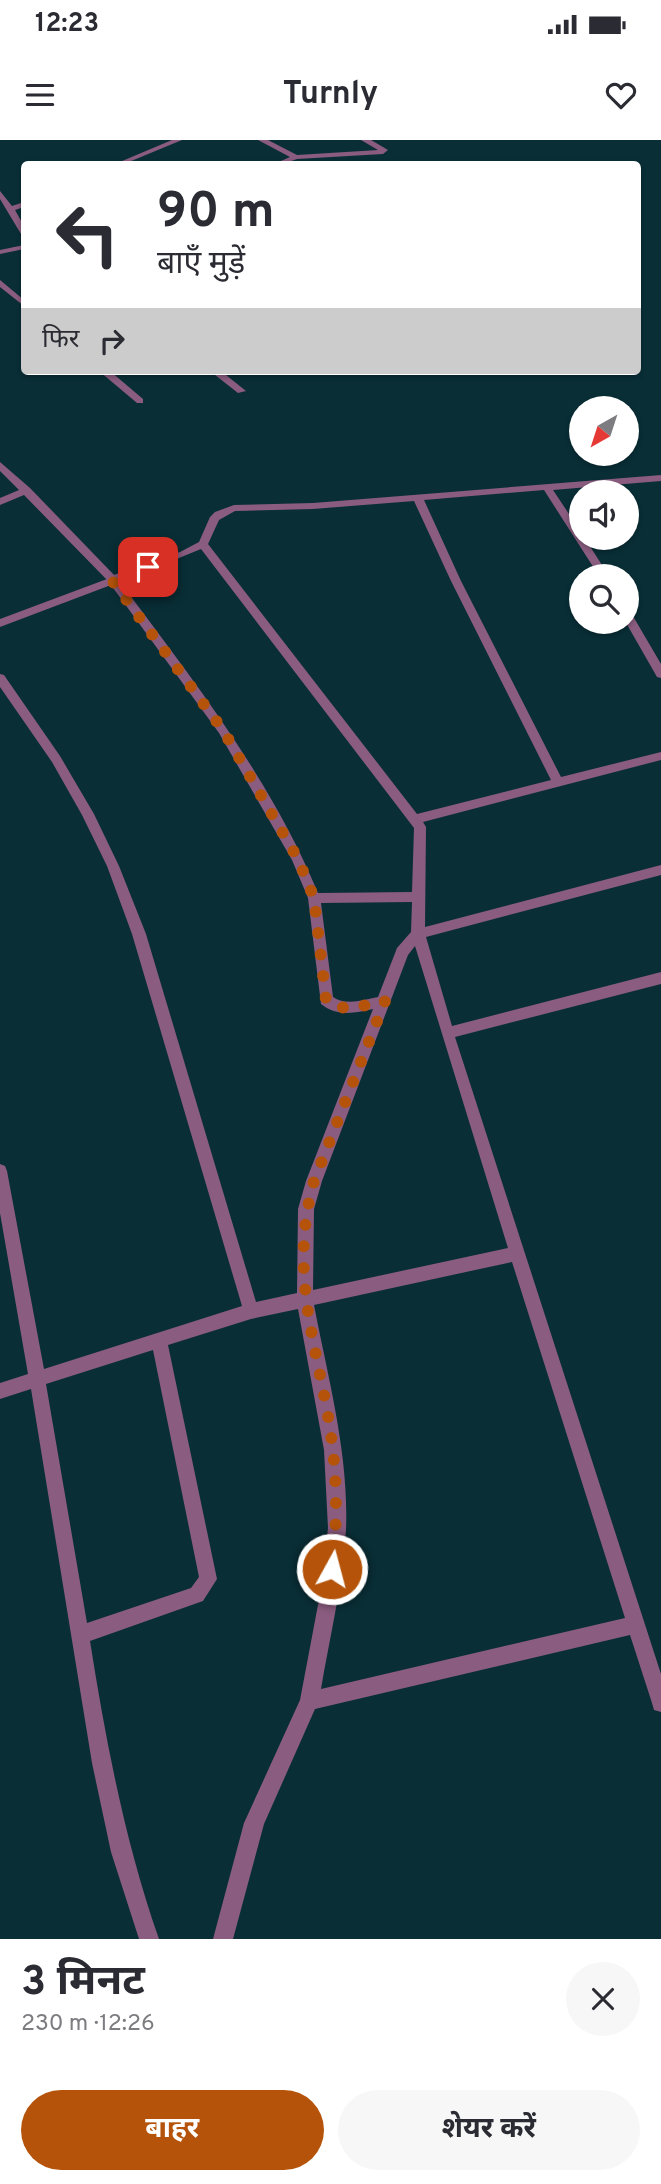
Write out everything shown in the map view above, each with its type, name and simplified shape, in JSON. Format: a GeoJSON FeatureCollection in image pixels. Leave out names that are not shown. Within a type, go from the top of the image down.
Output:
{"type":"FeatureCollection","features":[{"type":"Feature","properties":{"kind":"street"},"geometry":{"type":"LineString","coordinates":[[126,161],[178,140]]}},
{"type":"Feature","properties":{"kind":"street"},"geometry":{"type":"LineString","coordinates":[[262,140],[296,157]]}},
{"type":"Feature","properties":{"kind":"street"},"geometry":{"type":"LineString","coordinates":[[285,161],[296,157],[384,151],[365,140]]}},
{"type":"Feature","properties":{"kind":"street"},"geometry":{"type":"LineString","coordinates":[[0,192],[21,227]]}},
{"type":"Feature","properties":{"kind":"street"},"geometry":{"type":"LineString","coordinates":[[11,209],[21,205]]}},
{"type":"Feature","properties":{"kind":"street"},"geometry":{"type":"LineString","coordinates":[[0,252],[21,248]]}},
{"type":"Feature","properties":{"kind":"street"},"geometry":{"type":"LineString","coordinates":[[0,283],[21,301]]}},
{"type":"Feature","properties":{"kind":"street"},"geometry":{"type":"LineString","coordinates":[[109,375],[140,401]]}},
{"type":"Feature","properties":{"kind":"street"},"geometry":{"type":"LineString","coordinates":[[220,375],[241,391]]}},
{"type":"Feature","properties":{"kind":"street"},"geometry":{"type":"LineString","coordinates":[[0,465],[111,579],[223,730],[288,838],[314,898],[329,1003],[341,1008],[385,1001]]}},
{"type":"Feature","properties":{"kind":"street"},"geometry":{"type":"LineString","coordinates":[[0,623],[111,579],[184,554],[203,544],[214,519],[234,508],[283,508],[661,478]]}},
{"type":"Feature","properties":{"kind":"street"},"geometry":{"type":"LineString","coordinates":[[546,486],[596,564]]}},
{"type":"Feature","properties":{"kind":"street"},"geometry":{"type":"LineString","coordinates":[[0,502],[26,490]]}},
{"type":"Feature","properties":{"kind":"street"},"geometry":{"type":"LineString","coordinates":[[417,496],[456,581],[558,782]]}},
{"type":"Feature","properties":{"kind":"street"},"geometry":{"type":"LineString","coordinates":[[203,544],[420,827],[418,934],[447,1033],[661,1703]]}},
{"type":"Feature","properties":{"kind":"street"},"geometry":{"type":"LineString","coordinates":[[638,634],[661,674]]}},
{"type":"Feature","properties":{"kind":"street"},"geometry":{"type":"LineString","coordinates":[[0,678],[56,759],[88,814],[117,877],[139,934],[251,1311]]}},
{"type":"Feature","properties":{"kind":"street"},"geometry":{"type":"LineString","coordinates":[[415,820],[661,756]]}},
{"type":"Feature","properties":{"kind":"street"},"geometry":{"type":"LineString","coordinates":[[223,1939],[254,1823],[309,1701],[330,1589],[337,1528],[333,1450],[304,1301],[306,1209],[314,1181],[402,952],[418,934],[661,870]]}},
{"type":"Feature","properties":{"kind":"street"},"geometry":{"type":"LineString","coordinates":[[314,898],[419,897]]}},
{"type":"Feature","properties":{"kind":"street"},"geometry":{"type":"LineString","coordinates":[[447,1033],[661,978]]}},
{"type":"Feature","properties":{"kind":"street"},"geometry":{"type":"LineString","coordinates":[[0,1171],[38,1379],[99,1748],[135,1901],[149,1939]]}},
{"type":"Feature","properties":{"kind":"street"},"geometry":{"type":"LineString","coordinates":[[0,1391],[251,1311],[517,1254]]}},
{"type":"Feature","properties":{"kind":"street"},"geometry":{"type":"LineString","coordinates":[[80,1635],[197,1595],[208,1579],[159,1341]]}},
{"type":"Feature","properties":{"kind":"street"},"geometry":{"type":"LineString","coordinates":[[309,1701],[635,1625]]}},
{"type":"Feature","properties":{"kind":"route"},"geometry":{"type":"LineString","coordinates":[[148,567],[111,579],[181,677],[223,730],[288,838],[314,898],[326,1000],[341,1008],[385,1001],[314,1181],[306,1209],[304,1301],[333,1450],[337,1528],[332,1569]]}}]}
